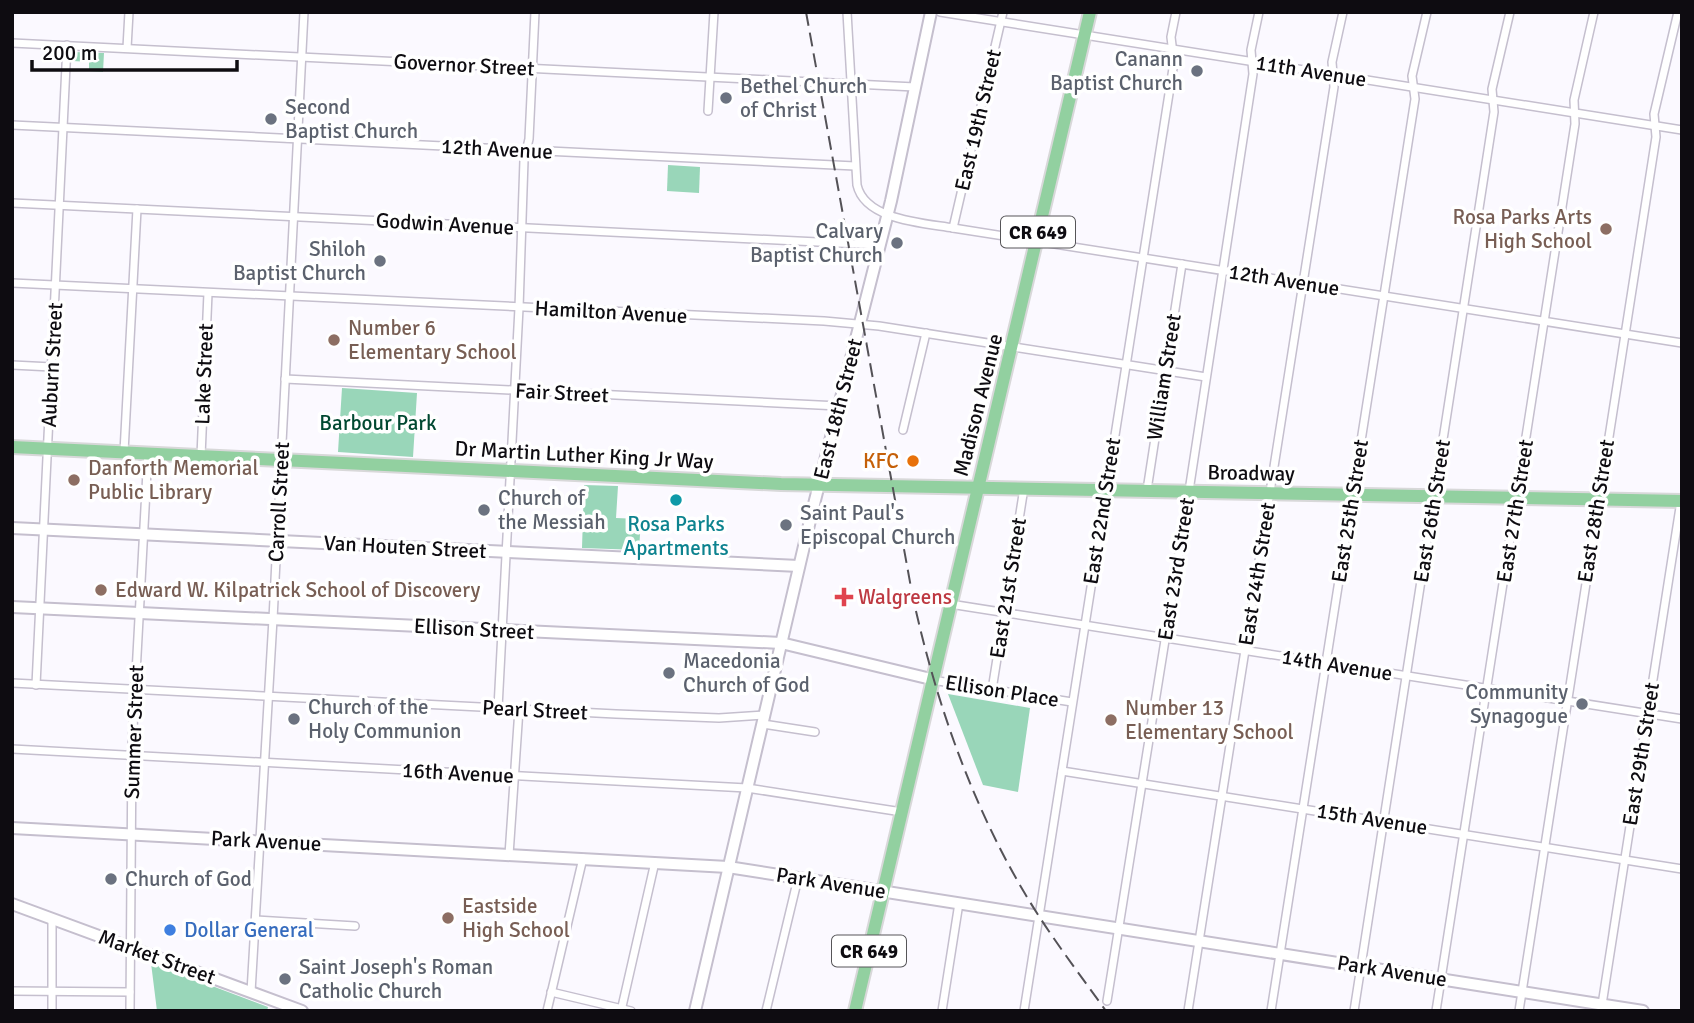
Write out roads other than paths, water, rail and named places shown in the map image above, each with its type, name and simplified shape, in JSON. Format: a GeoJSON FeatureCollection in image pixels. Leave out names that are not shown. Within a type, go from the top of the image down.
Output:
{"type":"FeatureCollection","features":[{"type":"Feature","properties":{"kind":"main road","name":"Madison Avenue"},"geometry":{"type":"LineString","coordinates":[[855,1011],[1090,12]]}},
{"type":"Feature","properties":{"kind":"main road","name":"Dr Martin Luther King Jr Way"},"geometry":{"type":"LineString","coordinates":[[12,447],[819,484]]}},
{"type":"Feature","properties":{"kind":"main road","name":"Broadway"},"geometry":{"type":"LineString","coordinates":[[819,484],[1682,499]]}},
{"type":"Feature","properties":{"kind":"street"},"geometry":{"type":"LineString","coordinates":[[127,48],[129,12]]}},
{"type":"Feature","properties":{"kind":"street","name":"Carroll Street"},"geometry":{"type":"LineString","coordinates":[[251,992],[304,12]]}},
{"type":"Feature","properties":{"kind":"street"},"geometry":{"type":"LineString","coordinates":[[498,708],[524,160],[529,139],[535,12]]}},
{"type":"Feature","properties":{"kind":"street"},"geometry":{"type":"LineString","coordinates":[[708,111],[714,12]]}},
{"type":"Feature","properties":{"kind":"street"},"geometry":{"type":"LineString","coordinates":[[847,12],[857,185],[862,198],[887,215]]}},
{"type":"Feature","properties":{"kind":"street","name":"East 18th Street"},"geometry":{"type":"LineString","coordinates":[[695,1011],[799,566],[887,215],[931,12]]}},
{"type":"Feature","properties":{"kind":"street","name":"11th Avenue"},"geometry":{"type":"LineString","coordinates":[[940,12],[1682,130]]}},
{"type":"Feature","properties":{"kind":"street","name":"East 19th Street"},"geometry":{"type":"LineString","coordinates":[[953,228],[1003,12]]}},
{"type":"Feature","properties":{"kind":"street","name":"East 22nd Street"},"geometry":{"type":"LineString","coordinates":[[1024,1011],[1174,62],[1171,37],[1176,12]]}},
{"type":"Feature","properties":{"kind":"street","name":"East 23rd Street"},"geometry":{"type":"LineString","coordinates":[[1107,1001],[1189,491],[1253,74],[1251,50],[1259,12]]}},
{"type":"Feature","properties":{"kind":"street","name":"East 24th Street"},"geometry":{"type":"LineString","coordinates":[[1188,1011],[1334,86],[1332,62],[1343,12]]}},
{"type":"Feature","properties":{"kind":"street","name":"East 25th Street"},"geometry":{"type":"LineString","coordinates":[[1272,1011],[1415,99],[1412,76],[1427,12]]}},
{"type":"Feature","properties":{"kind":"street","name":"East 26th Street"},"geometry":{"type":"LineString","coordinates":[[1354,1011],[1494,112],[1492,89],[1510,12]]}},
{"type":"Feature","properties":{"kind":"street","name":"East 27th Street"},"geometry":{"type":"LineString","coordinates":[[1436,1011],[1545,321],[1574,124],[1574,100],[1594,12]]}},
{"type":"Feature","properties":{"kind":"street","name":"East 28th Street"},"geometry":{"type":"LineString","coordinates":[[1519,1011],[1656,137],[1654,114],[1678,12]]}},
{"type":"Feature","properties":{"kind":"street","name":"Governor Street"},"geometry":{"type":"LineString","coordinates":[[12,43],[915,87]]}},
{"type":"Feature","properties":{"kind":"street","name":"Auburn Street"},"geometry":{"type":"LineString","coordinates":[[36,685],[67,45]]}},
{"type":"Feature","properties":{"kind":"street","name":"12th Avenue"},"geometry":{"type":"LineString","coordinates":[[12,125],[855,166]]}},
{"type":"Feature","properties":{"kind":"street","name":"Godwin Avenue"},"geometry":{"type":"LineString","coordinates":[[12,203],[879,245]]}},
{"type":"Feature","properties":{"kind":"street"},"geometry":{"type":"LineString","coordinates":[[124,452],[137,209]]}},
{"type":"Feature","properties":{"kind":"street","name":"12th Avenue"},"geometry":{"type":"LineString","coordinates":[[887,215],[1303,284],[1682,342]]}},
{"type":"Feature","properties":{"kind":"street","name":"William Street"},"geometry":{"type":"LineString","coordinates":[[1147,490],[1182,264]]}},
{"type":"Feature","properties":{"kind":"street","name":"Hamilton Avenue"},"geometry":{"type":"LineString","coordinates":[[12,283],[859,324],[1206,377]]}},
{"type":"Feature","properties":{"kind":"street","name":"Lake Street"},"geometry":{"type":"LineString","coordinates":[[201,456],[208,293]]}},
{"type":"Feature","properties":{"kind":"street"},"geometry":{"type":"LineString","coordinates":[[904,430],[926,333]]}},
{"type":"Feature","properties":{"kind":"street"},"geometry":{"type":"LineString","coordinates":[[12,365],[52,367]]}},
{"type":"Feature","properties":{"kind":"street","name":"Fair Street"},"geometry":{"type":"LineString","coordinates":[[285,379],[839,406]]}},
{"type":"Feature","properties":{"kind":"street","name":"Summer Street"},"geometry":{"type":"LineString","coordinates":[[130,1011],[132,755],[148,453]]}},
{"type":"Feature","properties":{"kind":"street","name":"East 21st Street"},"geometry":{"type":"LineString","coordinates":[[992,690],[1024,487]]}},
{"type":"Feature","properties":{"kind":"street","name":"East 29th Street"},"geometry":{"type":"LineString","coordinates":[[1601,1007],[1682,499]]}},
{"type":"Feature","properties":{"kind":"street","name":"Van Houten Street"},"geometry":{"type":"LineString","coordinates":[[12,528],[799,566]]}},
{"type":"Feature","properties":{"kind":"street","name":"14th Avenue"},"geometry":{"type":"LineString","coordinates":[[950,604],[1682,719]]}},
{"type":"Feature","properties":{"kind":"street","name":"Ellison Street"},"geometry":{"type":"LineString","coordinates":[[12,607],[781,643],[931,679]]}},
{"type":"Feature","properties":{"kind":"street","name":"Ellison Place"},"geometry":{"type":"LineString","coordinates":[[931,679],[1072,702]]}},
{"type":"Feature","properties":{"kind":"street","name":"Pearl Street"},"geometry":{"type":"LineString","coordinates":[[12,683],[764,719]]}},
{"type":"Feature","properties":{"kind":"street"},"geometry":{"type":"LineString","coordinates":[[509,855],[519,709]]}},
{"type":"Feature","properties":{"kind":"street"},"geometry":{"type":"LineString","coordinates":[[764,719],[816,732]]}},
{"type":"Feature","properties":{"kind":"street","name":"16th Avenue"},"geometry":{"type":"LineString","coordinates":[[12,749],[747,788],[902,812]]}},
{"type":"Feature","properties":{"kind":"street","name":"15th Avenue"},"geometry":{"type":"LineString","coordinates":[[1062,771],[1682,869]]}},
{"type":"Feature","properties":{"kind":"street","name":"Park Avenue"},"geometry":{"type":"LineString","coordinates":[[12,828],[728,867],[1280,953],[1601,1007],[1643,1011]]}},
{"type":"Feature","properties":{"kind":"street"},"geometry":{"type":"LineString","coordinates":[[547,1011],[583,858]]}},
{"type":"Feature","properties":{"kind":"street"},"geometry":{"type":"LineString","coordinates":[[621,1010],[655,862]]}},
{"type":"Feature","properties":{"kind":"street"},"geometry":{"type":"LineString","coordinates":[[766,1011],[798,878]]}},
{"type":"Feature","properties":{"kind":"street"},"geometry":{"type":"LineString","coordinates":[[942,1011],[959,903]]}},
{"type":"Feature","properties":{"kind":"street","name":"Market Street"},"geometry":{"type":"LineString","coordinates":[[12,904],[302,1011]]}},
{"type":"Feature","properties":{"kind":"street"},"geometry":{"type":"LineString","coordinates":[[52,918],[52,1011]]}},
{"type":"Feature","properties":{"kind":"street"},"geometry":{"type":"LineString","coordinates":[[256,920],[355,926]]}},
{"type":"Feature","properties":{"kind":"street"},"geometry":{"type":"LineString","coordinates":[[12,991],[130,992]]}},
{"type":"Feature","properties":{"kind":"street"},"geometry":{"type":"LineString","coordinates":[[551,992],[631,1011]]}},
{"type":"Feature","properties":{"kind":"railway"},"geometry":{"type":"LineString","coordinates":[[806,12],[912,593],[931,670],[971,785],[1005,857],[1043,922],[1106,1011]]}},
{"type":"Feature","properties":{"kind":"place","name":"Canann Baptist Church"},"geometry":{"type":"Point","coordinates":[1197,71]}},
{"type":"Feature","properties":{"kind":"place","name":"Bethel Church of Christ"},"geometry":{"type":"Point","coordinates":[726,98]}},
{"type":"Feature","properties":{"kind":"place","name":"Second Baptist Church"},"geometry":{"type":"Point","coordinates":[271,119]}},
{"type":"Feature","properties":{"kind":"place","name":"Rosa Parks Arts High School"},"geometry":{"type":"Point","coordinates":[1606,229]}},
{"type":"Feature","properties":{"kind":"place","name":"Calvary Baptist Church"},"geometry":{"type":"Point","coordinates":[897,243]}},
{"type":"Feature","properties":{"kind":"place","name":"Shiloh Baptist Church"},"geometry":{"type":"Point","coordinates":[380,261]}},
{"type":"Feature","properties":{"kind":"place","name":"Number 6 Elementary School"},"geometry":{"type":"Point","coordinates":[334,340]}},
{"type":"Feature","properties":{"kind":"place","name":"KFC"},"geometry":{"type":"Point","coordinates":[913,461]}},
{"type":"Feature","properties":{"kind":"place","name":"Danforth Memorial Public Library"},"geometry":{"type":"Point","coordinates":[74,480]}},
{"type":"Feature","properties":{"kind":"place","name":"Rosa Parks Apartments"},"geometry":{"type":"Point","coordinates":[676,500]}},
{"type":"Feature","properties":{"kind":"place","name":"Church of the Messiah"},"geometry":{"type":"Point","coordinates":[484,510]}},
{"type":"Feature","properties":{"kind":"place","name":"Saint Paul's Episcopal Church"},"geometry":{"type":"Point","coordinates":[786,525]}},
{"type":"Feature","properties":{"kind":"place","name":"Edward W. Kilpatrick School of Discovery"},"geometry":{"type":"Point","coordinates":[101,590]}},
{"type":"Feature","properties":{"kind":"place","name":"Walgreens"},"geometry":{"type":"Point","coordinates":[844,597]}},
{"type":"Feature","properties":{"kind":"place","name":"Macedonia Church of God"},"geometry":{"type":"Point","coordinates":[669,673]}},
{"type":"Feature","properties":{"kind":"place","name":"Community Synagogue"},"geometry":{"type":"Point","coordinates":[1582,704]}},
{"type":"Feature","properties":{"kind":"place","name":"Church of the Holy Communion"},"geometry":{"type":"Point","coordinates":[294,719]}},
{"type":"Feature","properties":{"kind":"place","name":"Number 13 Elementary School"},"geometry":{"type":"Point","coordinates":[1111,720]}},
{"type":"Feature","properties":{"kind":"place","name":"Church of God"},"geometry":{"type":"Point","coordinates":[111,879]}},
{"type":"Feature","properties":{"kind":"place","name":"Eastside High School"},"geometry":{"type":"Point","coordinates":[448,918]}},
{"type":"Feature","properties":{"kind":"place","name":"Dollar General"},"geometry":{"type":"Point","coordinates":[170,930]}},
{"type":"Feature","properties":{"kind":"place","name":"Saint Joseph's Roman Catholic Church"},"geometry":{"type":"Point","coordinates":[285,979]}},
{"type":"Feature","properties":{"kind":"park label","name":"Barbour Park"},"geometry":{"type":"Point","coordinates":[378,423]}}]}
